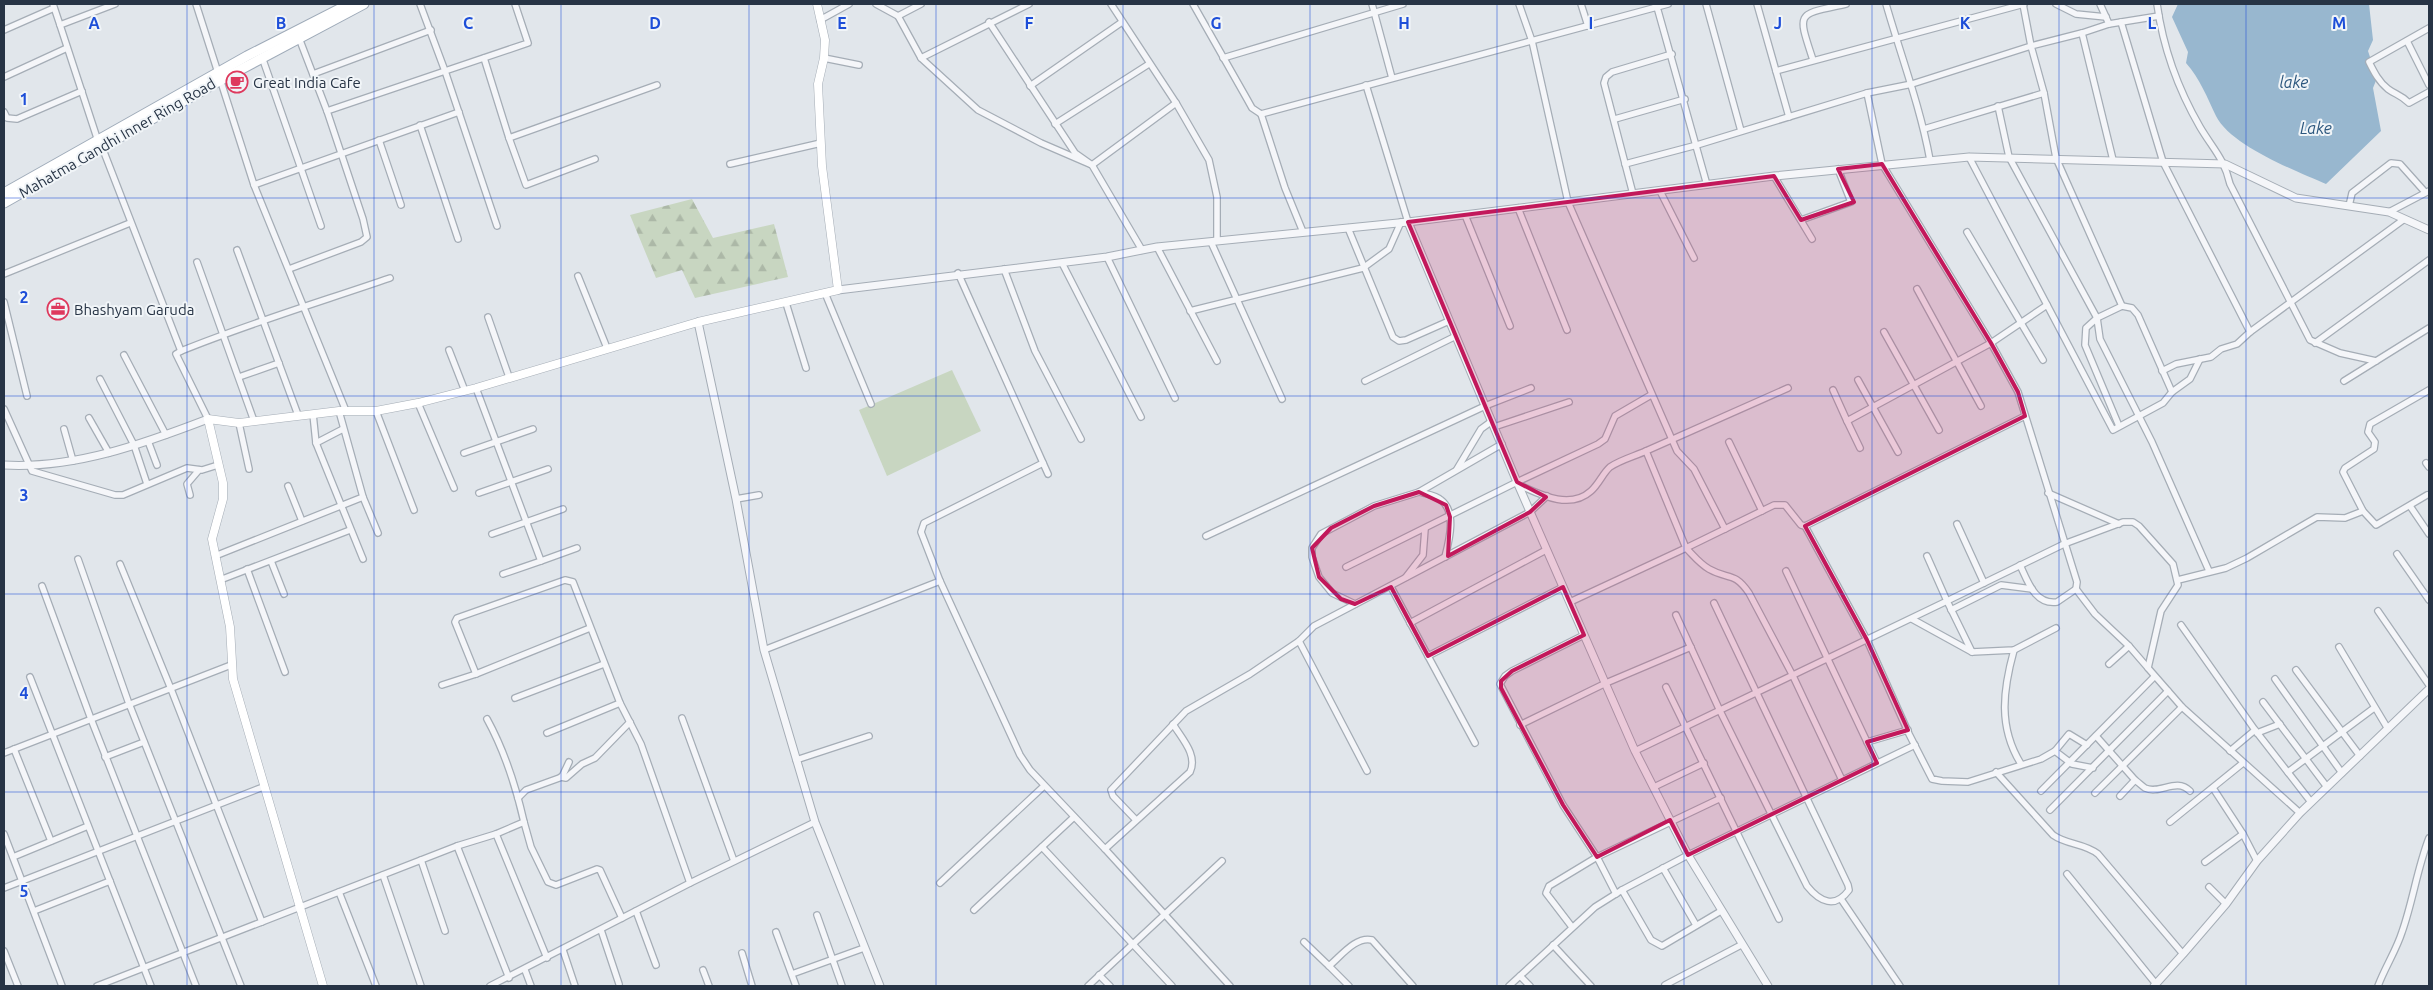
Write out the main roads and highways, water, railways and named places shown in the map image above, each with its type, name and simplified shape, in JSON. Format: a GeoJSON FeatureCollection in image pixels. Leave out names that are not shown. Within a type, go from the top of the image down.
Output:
{"type":"FeatureCollection","features":[{"type":"Feature","properties":{"kind":"main road","name":"Mahatma Gandhi Inner Ring Road"},"geometry":{"type":"LineString","coordinates":[[220,76],[262,57],[364,4]]}},
{"type":"Feature","properties":{"kind":"main road"},"geometry":{"type":"LineString","coordinates":[[323,986],[236,697],[231,665],[230,627],[212,538],[224,490],[208,419],[239,422],[254,421],[342,411],[376,410],[418,403],[476,388],[698,322],[838,290],[821,143],[818,84],[824,58],[825,40],[817,4]]}},
{"type":"Feature","properties":{"kind":"main road","name":"Mahatma Gandhi Inner Ring Road"},"geometry":{"type":"LineString","coordinates":[[4,203],[100,144],[344,5]]}},
{"type":"Feature","properties":{"kind":"main road","name":"Mahatma Gandhi Inner Ring Road"},"geometry":{"type":"LineString","coordinates":[[4,193],[100,144]]}},
{"type":"Feature","properties":{"kind":"water","name":"lake"},"geometry":{"type":"Polygon","coordinates":[[[2178,4],[2369,4],[2373,40],[2368,51],[2377,78],[2373,88],[2381,131],[2326,184],[2282,165],[2249,147],[2224,127],[2186,63],[2188,52],[2172,17],[2178,4]]]}},
{"type":"Feature","properties":{"kind":"place","name":"Great India Cafe"},"geometry":{"type":"Point","coordinates":[237,82]}},
{"type":"Feature","properties":{"kind":"place","name":"Bhashyam Garuda"},"geometry":{"type":"Point","coordinates":[58,309]}},
{"type":"Feature","properties":{"kind":"water label","name":"Lake"},"geometry":{"type":"Point","coordinates":[2316,128]}}]}
